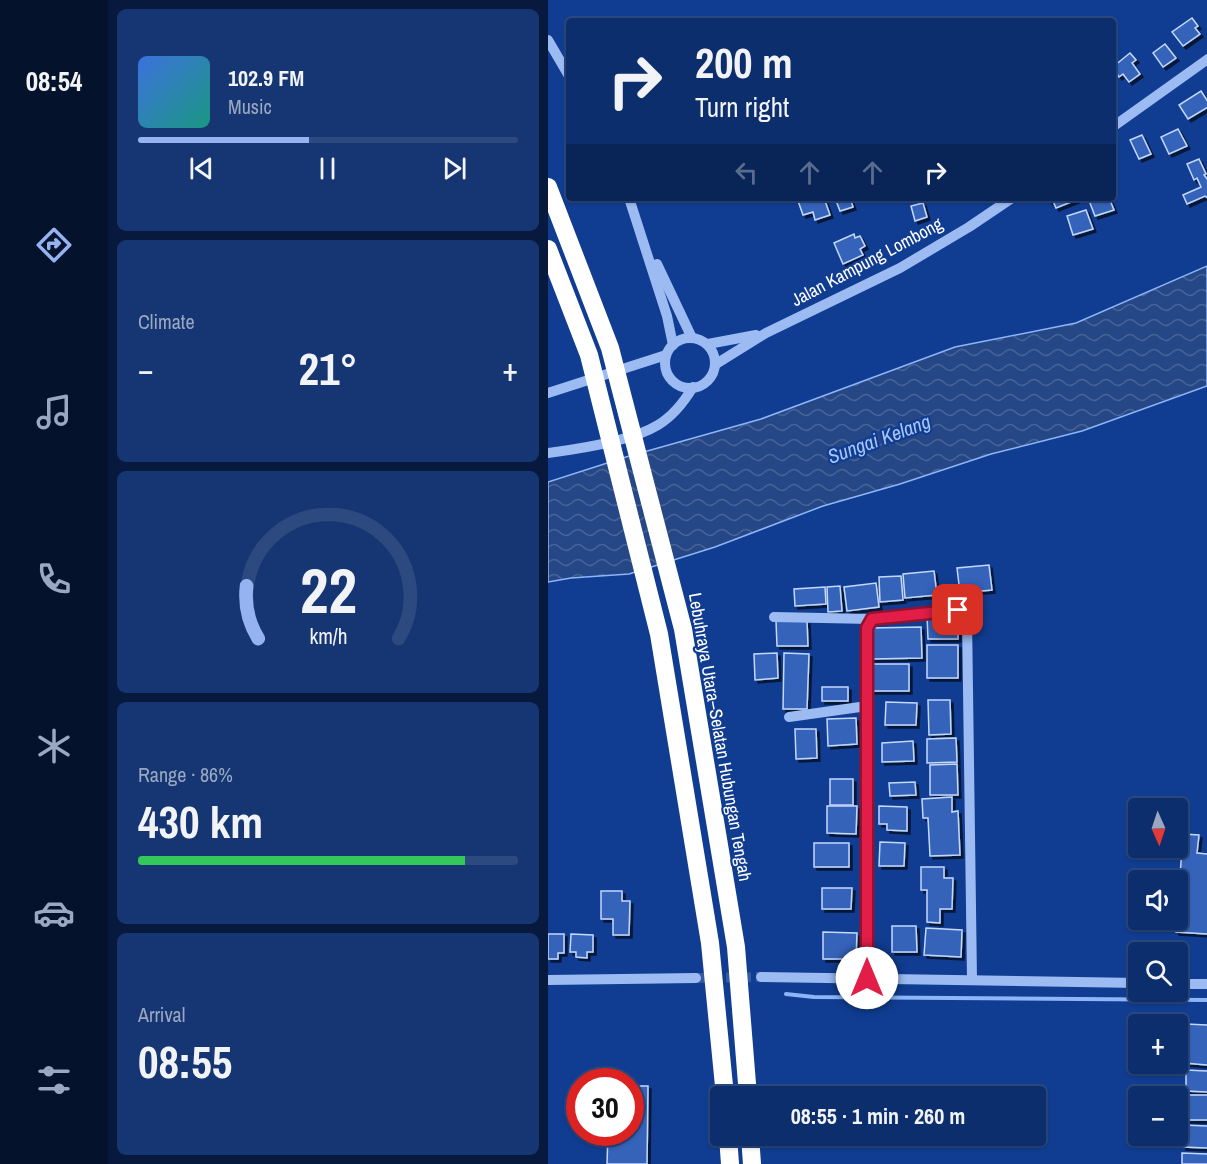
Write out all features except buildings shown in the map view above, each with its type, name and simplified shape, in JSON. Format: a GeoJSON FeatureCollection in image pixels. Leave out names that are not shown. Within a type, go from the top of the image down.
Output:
{"type":"FeatureCollection","features":[{"type":"Feature","properties":{"kind":"highway","name":"Lebuhraya Utara–Selatan Hubungan Tengah"},"geometry":{"type":"LineString","coordinates":[[548,187],[610,348],[683,629],[736,947],[747,1086]]}},
{"type":"Feature","properties":{"kind":"highway"},"geometry":{"type":"LineString","coordinates":[[548,249],[589,355],[659,634],[710,943],[724,1086]]}},
{"type":"Feature","properties":{"kind":"highway"},"geometry":{"type":"LineString","coordinates":[[729,1146],[730,1164]]}},
{"type":"Feature","properties":{"kind":"highway"},"geometry":{"type":"LineString","coordinates":[[751,1146],[752,1164]]}},
{"type":"Feature","properties":{"kind":"street"},"geometry":{"type":"LineString","coordinates":[[548,40],[566,71]]}},
{"type":"Feature","properties":{"kind":"street"},"geometry":{"type":"LineString","coordinates":[[1116,125],[1207,61]]}},
{"type":"Feature","properties":{"kind":"street"},"geometry":{"type":"LineString","coordinates":[[630,201],[667,316],[673,345]]}},
{"type":"Feature","properties":{"kind":"street","name":"Jalan Kampung Lombong"},"geometry":{"type":"LineString","coordinates":[[766,333],[900,268],[1008,201]]}},
{"type":"Feature","properties":{"kind":"street"},"geometry":{"type":"LineString","coordinates":[[640,229],[692,338]]}},
{"type":"Feature","properties":{"kind":"street"},"geometry":{"type":"LineString","coordinates":[[708,344],[716,364],[711,377],[700,386],[693,387],[685,387],[671,379],[665,363],[666,355],[679,340],[692,338],[708,344],[766,333]]}},
{"type":"Feature","properties":{"kind":"street"},"geometry":{"type":"LineString","coordinates":[[716,364],[766,333]]}},
{"type":"Feature","properties":{"kind":"street"},"geometry":{"type":"LineString","coordinates":[[548,393],[666,355]]}},
{"type":"Feature","properties":{"kind":"street"},"geometry":{"type":"LineString","coordinates":[[548,453],[627,437],[657,426],[682,404],[693,387]]}},
{"type":"Feature","properties":{"kind":"street"},"geometry":{"type":"LineString","coordinates":[[774,617],[872,619],[958,610],[967,617],[972,980]]}},
{"type":"Feature","properties":{"kind":"street"},"geometry":{"type":"LineString","coordinates":[[867,978],[867,628],[872,619]]}},
{"type":"Feature","properties":{"kind":"street"},"geometry":{"type":"LineString","coordinates":[[788,717],[867,706]]}},
{"type":"Feature","properties":{"kind":"street"},"geometry":{"type":"LineString","coordinates":[[761,977],[1128,983]]}},
{"type":"Feature","properties":{"kind":"street"},"geometry":{"type":"LineString","coordinates":[[548,980],[696,978]]}},
{"type":"Feature","properties":{"kind":"street"},"geometry":{"type":"LineString","coordinates":[[1188,984],[1208,984]]}},
{"type":"Feature","properties":{"kind":"water","name":"Sungai Kelang"},"geometry":{"type":"Polygon","coordinates":[[[1207,266],[1207,386],[1082,431],[991,454],[823,506],[715,547],[629,574],[548,582],[548,482],[626,457],[761,419],[955,347],[1076,323],[1207,266]]]}},
{"type":"Feature","properties":{"kind":"waterway"},"geometry":{"type":"LineString","coordinates":[[786,994],[814,997],[1208,1000]]}},
{"type":"Feature","properties":{"kind":"tunnel"},"geometry":{"type":"LineString","coordinates":[[696,978],[761,977]]}},
{"type":"Feature","properties":{"kind":"route"},"geometry":{"type":"LineString","coordinates":[[867,978],[867,628],[872,619],[958,610]]}}]}
